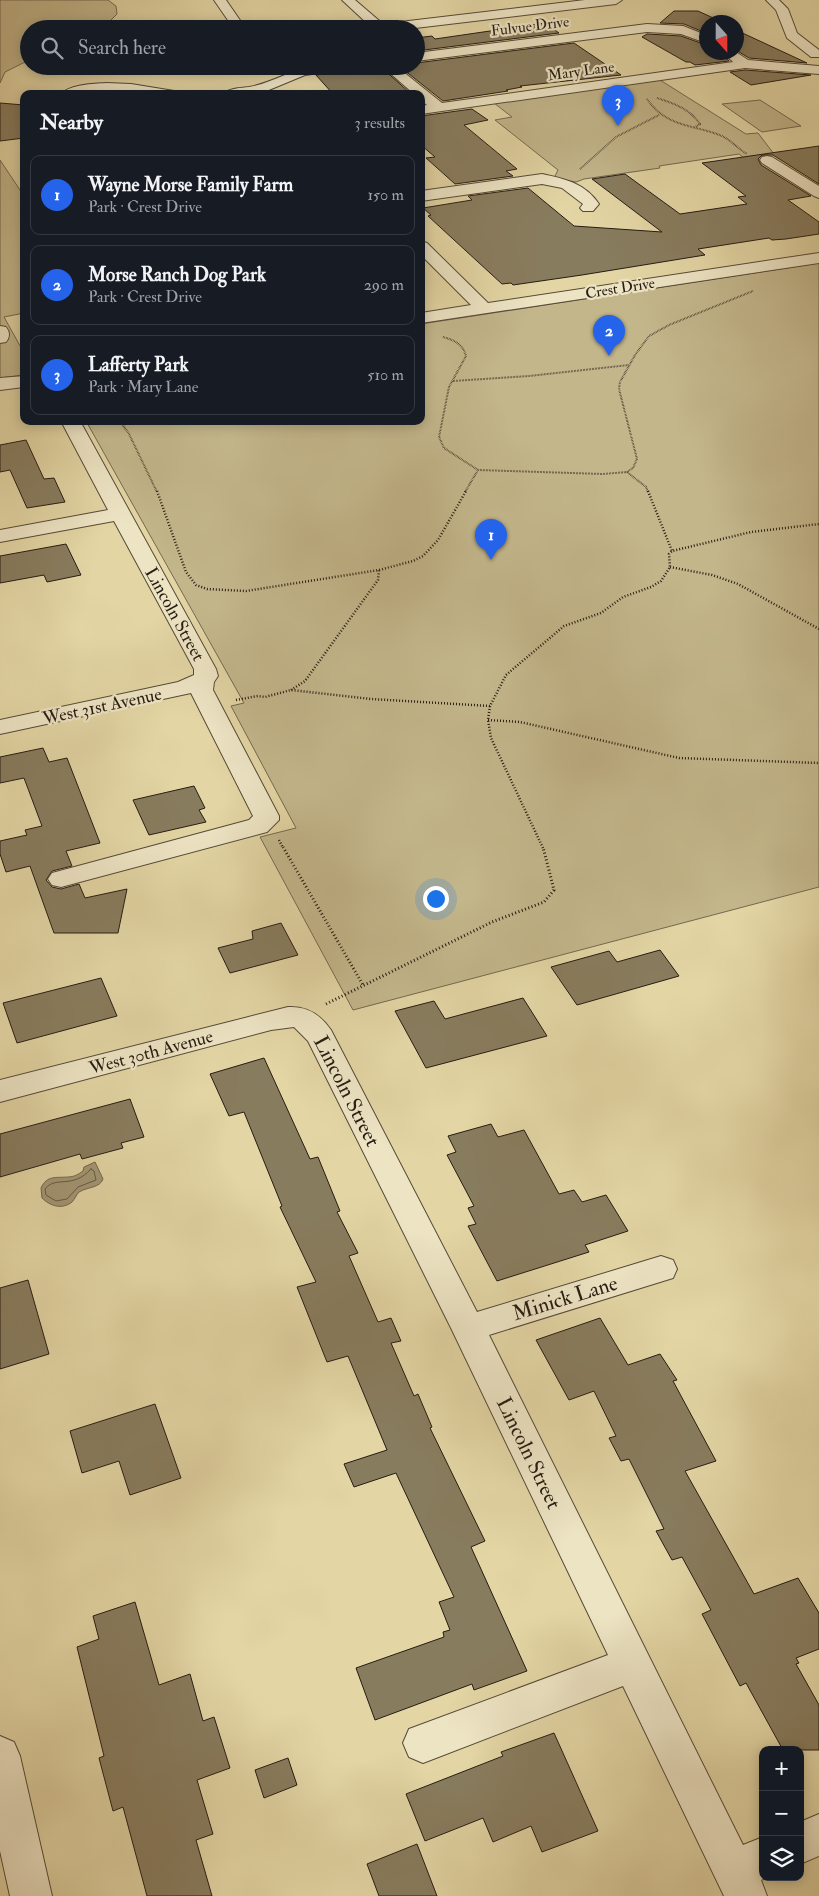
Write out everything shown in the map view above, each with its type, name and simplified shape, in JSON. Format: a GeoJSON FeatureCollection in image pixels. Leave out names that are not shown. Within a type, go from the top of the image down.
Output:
{"type":"FeatureCollection","features":[{"type":"Feature","properties":{"kind":"street"},"geometry":{"type":"LineString","coordinates":[[220,0],[234,20]]}},
{"type":"Feature","properties":{"kind":"street"},"geometry":{"type":"LineString","coordinates":[[348,0],[369,20]]}},
{"type":"Feature","properties":{"kind":"street"},"geometry":{"type":"LineString","coordinates":[[425,22],[616,0]]}},
{"type":"Feature","properties":{"kind":"street"},"geometry":{"type":"LineString","coordinates":[[772,0],[782,9],[791,35],[817,55]]}},
{"type":"Feature","properties":{"kind":"street","name":"Fulvue Drive"},"geometry":{"type":"LineString","coordinates":[[425,56],[647,28],[683,30],[699,36]]}},
{"type":"Feature","properties":{"kind":"street"},"geometry":{"type":"LineString","coordinates":[[815,36],[812,41],[817,55]]}},
{"type":"Feature","properties":{"kind":"street"},"geometry":{"type":"LineString","coordinates":[[739,60],[745,64],[819,70]]}},
{"type":"Feature","properties":{"kind":"street","name":"Mary Lane"},"geometry":{"type":"LineString","coordinates":[[425,109],[745,64]]}},
{"type":"Feature","properties":{"kind":"street"},"geometry":{"type":"LineString","coordinates":[[253,90],[264,88],[295,75]]}},
{"type":"Feature","properties":{"kind":"street"},"geometry":{"type":"LineString","coordinates":[[399,75],[417,90]]}},
{"type":"Feature","properties":{"kind":"street"},"geometry":{"type":"LineString","coordinates":[[85,90],[120,86],[144,90]]}},
{"type":"Feature","properties":{"kind":"street"},"geometry":{"type":"LineString","coordinates":[[425,96],[438,107]]}},
{"type":"Feature","properties":{"kind":"street"},"geometry":{"type":"LineString","coordinates":[[767,160],[819,193]]}},
{"type":"Feature","properties":{"kind":"street"},"geometry":{"type":"LineString","coordinates":[[425,195],[528,180],[556,181],[570,186],[590,201],[591,204],[588,208]]}},
{"type":"Feature","properties":{"kind":"street"},"geometry":{"type":"LineString","coordinates":[[425,182],[437,193]]}},
{"type":"Feature","properties":{"kind":"street"},"geometry":{"type":"LineString","coordinates":[[425,250],[484,309]]}},
{"type":"Feature","properties":{"kind":"street","name":"Crest Drive"},"geometry":{"type":"LineString","coordinates":[[425,317],[819,258]]}},
{"type":"Feature","properties":{"kind":"street"},"geometry":{"type":"LineString","coordinates":[[0,331],[0,338]]}},
{"type":"Feature","properties":{"kind":"street"},"geometry":{"type":"LineString","coordinates":[[0,384],[20,382]]}},
{"type":"Feature","properties":{"kind":"street","name":"Lincoln Street"},"geometry":{"type":"LineString","coordinates":[[72,425],[205,670],[206,676],[202,681],[201,690],[266,816],[266,820]]}},
{"type":"Feature","properties":{"kind":"street"},"geometry":{"type":"LineString","coordinates":[[0,536],[120,514]]}},
{"type":"Feature","properties":{"kind":"street","name":"West 31st Avenue"},"geometry":{"type":"LineString","coordinates":[[0,727],[185,688],[202,681]]}},
{"type":"Feature","properties":{"kind":"street"},"geometry":{"type":"LineString","coordinates":[[61,879],[258,826],[266,820]]}},
{"type":"Feature","properties":{"kind":"street","name":"Lincoln Street"},"geometry":{"type":"LineString","coordinates":[[302,1016],[310,1022],[321,1037],[468,1328],[633,1664],[748,1874]]}},
{"type":"Feature","properties":{"kind":"street","name":"West 30th Avenue"},"geometry":{"type":"LineString","coordinates":[[0,1091],[271,1020],[302,1016]]}},
{"type":"Feature","properties":{"kind":"street","name":"Minick Lane"},"geometry":{"type":"LineString","coordinates":[[468,1328],[661,1268]]}},
{"type":"Feature","properties":{"kind":"street"},"geometry":{"type":"LineString","coordinates":[[423,1742],[633,1664]]}},
{"type":"Feature","properties":{"kind":"street"},"geometry":{"type":"LineString","coordinates":[[0,1756],[31,1896]]}},
{"type":"Feature","properties":{"kind":"street"},"geometry":{"type":"LineString","coordinates":[[804,1841],[819,1835]]}},
{"type":"Feature","properties":{"kind":"path"},"geometry":{"type":"LineString","coordinates":[[654,96],[668,100],[694,117],[700,124],[694,128]]}},
{"type":"Feature","properties":{"kind":"path"},"geometry":{"type":"LineString","coordinates":[[556,181],[562,176],[584,167],[616,137],[659,115],[694,128],[724,136],[745,153],[767,160]]}},
{"type":"Feature","properties":{"kind":"path"},"geometry":{"type":"LineString","coordinates":[[439,337],[452,339],[465,351],[464,361],[447,393],[440,441],[444,448],[478,470],[585,474],[627,472],[633,468],[638,459],[620,389],[620,382],[649,336],[669,325],[753,291]]}},
{"type":"Feature","properties":{"kind":"path"},"geometry":{"type":"LineString","coordinates":[[453,381],[529,376],[629,365]]}},
{"type":"Feature","properties":{"kind":"path"},"geometry":{"type":"LineString","coordinates":[[123,425],[153,481],[186,572],[196,585],[220,590],[246,591],[379,570],[413,561],[434,547],[478,470]]}},
{"type":"Feature","properties":{"kind":"path"},"geometry":{"type":"LineString","coordinates":[[627,472],[646,487],[672,551]]}},
{"type":"Feature","properties":{"kind":"path"},"geometry":{"type":"LineString","coordinates":[[302,1016],[492,922],[544,902],[554,890],[543,847],[491,738],[488,720],[490,706],[506,675],[564,626],[601,613],[623,597],[651,587],[661,581],[670,567],[669,554],[672,551],[751,532],[819,524]]}},
{"type":"Feature","properties":{"kind":"path"},"geometry":{"type":"LineString","coordinates":[[670,567],[712,575],[738,584],[819,629]]}},
{"type":"Feature","properties":{"kind":"path"},"geometry":{"type":"LineString","coordinates":[[209,706],[258,696],[265,697],[291,690],[305,681],[378,580],[379,570]]}},
{"type":"Feature","properties":{"kind":"path"},"geometry":{"type":"LineString","coordinates":[[291,690],[371,698],[490,706]]}},
{"type":"Feature","properties":{"kind":"path"},"geometry":{"type":"LineString","coordinates":[[488,720],[520,722],[679,758],[819,763]]}},
{"type":"Feature","properties":{"kind":"path"},"geometry":{"type":"LineString","coordinates":[[266,820],[274,829],[308,893],[363,985]]}},
{"type":"Feature","properties":{"kind":"shaded area"},"geometry":{"type":"Polygon","coordinates":[[[0,0],[108,0],[116,6],[117,14],[111,20],[20,20],[20,64],[5,72],[0,83],[0,0]]]}},
{"type":"Feature","properties":{"kind":"shaded area"},"geometry":{"type":"Polygon","coordinates":[[[660,80],[746,134],[758,133],[774,154],[744,158],[739,154],[659,166],[660,168],[584,179],[576,182],[554,178],[558,170],[495,120],[512,117],[494,103],[660,80]]]}},
{"type":"Feature","properties":{"kind":"shaded area"},"geometry":{"type":"Polygon","coordinates":[[[760,100],[801,126],[762,132],[722,104],[760,100]]]}},
{"type":"Feature","properties":{"kind":"shaded area"},"geometry":{"type":"Polygon","coordinates":[[[0,160],[20,190],[20,314],[4,317],[20,346],[20,376],[0,378],[0,160]]]}},
{"type":"Feature","properties":{"kind":"shaded area"},"geometry":{"type":"Polygon","coordinates":[[[819,263],[819,887],[353,1010],[260,837],[296,828],[231,706],[244,703],[88,425],[425,425],[425,323],[819,263]]]}},
{"type":"Feature","properties":{"kind":"water"},"geometry":{"type":"Polygon","coordinates":[[[95,1162],[103,1179],[99,1184],[82,1190],[72,1202],[64,1206],[52,1205],[42,1198],[41,1188],[46,1181],[52,1178],[74,1176],[83,1171],[84,1167],[95,1162]]]}},
{"type":"Feature","properties":{"kind":"building"},"geometry":{"type":"Polygon","coordinates":[[[674,11],[698,11],[707,15],[699,15],[699,30],[684,24],[660,23],[674,11]]]}},
{"type":"Feature","properties":{"kind":"building"},"geometry":{"type":"Polygon","coordinates":[[[545,23],[559,33],[425,50],[425,37],[432,36],[435,39],[545,23]]]}},
{"type":"Feature","properties":{"kind":"building"},"geometry":{"type":"Polygon","coordinates":[[[647,34],[681,36],[699,42],[699,60],[729,61],[695,65],[686,62],[642,37],[647,34]]]}},
{"type":"Feature","properties":{"kind":"building"},"geometry":{"type":"Polygon","coordinates":[[[744,34],[807,63],[749,58],[744,55],[744,34]]]}},
{"type":"Feature","properties":{"kind":"building"},"geometry":{"type":"Polygon","coordinates":[[[574,43],[621,75],[520,86],[522,87],[506,90],[508,91],[443,101],[410,75],[425,75],[425,62],[574,43]]]}},
{"type":"Feature","properties":{"kind":"building"},"geometry":{"type":"Polygon","coordinates":[[[745,70],[811,75],[751,85],[730,72],[745,70]]]}},
{"type":"Feature","properties":{"kind":"building"},"geometry":{"type":"Polygon","coordinates":[[[316,75],[390,75],[407,90],[329,90],[316,75]]]}},
{"type":"Feature","properties":{"kind":"building"},"geometry":{"type":"Polygon","coordinates":[[[0,103],[20,105],[20,138],[0,141],[0,103]]]}},
{"type":"Feature","properties":{"kind":"building"},"geometry":{"type":"Polygon","coordinates":[[[472,109],[488,120],[464,125],[517,169],[506,171],[513,176],[455,184],[426,158],[435,157],[425,148],[425,115],[472,109]]]}},
{"type":"Feature","properties":{"kind":"building"},"geometry":{"type":"Polygon","coordinates":[[[819,146],[819,184],[773,155],[762,155],[758,159],[761,165],[811,196],[788,200],[819,222],[819,234],[786,239],[772,240],[769,238],[698,249],[705,255],[513,285],[511,283],[502,284],[428,216],[431,215],[425,210],[425,208],[472,200],[468,196],[528,188],[574,226],[662,232],[592,179],[625,174],[680,214],[747,204],[738,197],[746,196],[702,163],[819,146]]]}},
{"type":"Feature","properties":{"kind":"building"},"geometry":{"type":"Polygon","coordinates":[[[26,440],[44,479],[54,478],[65,502],[27,508],[10,470],[0,472],[0,445],[26,440]]]}},
{"type":"Feature","properties":{"kind":"building"},"geometry":{"type":"Polygon","coordinates":[[[66,544],[81,575],[47,582],[44,575],[0,583],[0,556],[66,544]]]}},
{"type":"Feature","properties":{"kind":"building"},"geometry":{"type":"Polygon","coordinates":[[[43,748],[49,762],[67,758],[100,843],[66,851],[72,866],[52,871],[46,880],[52,887],[61,889],[79,884],[85,898],[127,889],[118,933],[54,933],[30,866],[6,872],[0,854],[0,841],[27,835],[25,830],[42,826],[24,778],[0,783],[0,757],[43,748]]]}},
{"type":"Feature","properties":{"kind":"building"},"geometry":{"type":"Polygon","coordinates":[[[194,786],[205,808],[199,810],[206,822],[149,835],[133,800],[194,786]]]}},
{"type":"Feature","properties":{"kind":"building"},"geometry":{"type":"Polygon","coordinates":[[[281,923],[298,955],[230,973],[218,948],[253,939],[252,931],[281,923]]]}},
{"type":"Feature","properties":{"kind":"building"},"geometry":{"type":"Polygon","coordinates":[[[660,950],[679,976],[577,1005],[551,967],[609,951],[617,962],[660,950]]]}},
{"type":"Feature","properties":{"kind":"building"},"geometry":{"type":"Polygon","coordinates":[[[101,978],[117,1016],[17,1043],[3,1003],[101,978]]]}},
{"type":"Feature","properties":{"kind":"building"},"geometry":{"type":"Polygon","coordinates":[[[523,998],[547,1036],[426,1068],[395,1011],[434,1001],[445,1019],[523,998]]]}},
{"type":"Feature","properties":{"kind":"building"},"geometry":{"type":"Polygon","coordinates":[[[264,1058],[310,1159],[318,1157],[340,1211],[337,1212],[358,1253],[349,1256],[378,1322],[391,1318],[401,1341],[391,1343],[414,1396],[418,1394],[432,1427],[430,1428],[485,1541],[471,1547],[527,1671],[474,1690],[472,1684],[375,1720],[356,1668],[444,1637],[443,1632],[450,1630],[439,1602],[454,1597],[396,1473],[354,1487],[344,1464],[387,1450],[348,1356],[327,1362],[297,1287],[316,1282],[280,1207],[282,1206],[244,1112],[229,1116],[210,1074],[264,1058]]]}},
{"type":"Feature","properties":{"kind":"building"},"geometry":{"type":"Polygon","coordinates":[[[130,1099],[144,1137],[121,1143],[123,1148],[82,1159],[80,1154],[0,1177],[0,1134],[130,1099]]]}},
{"type":"Feature","properties":{"kind":"building"},"geometry":{"type":"Polygon","coordinates":[[[491,1124],[498,1137],[524,1130],[559,1194],[574,1190],[582,1202],[606,1195],[628,1231],[585,1245],[589,1252],[497,1281],[468,1226],[476,1224],[468,1208],[474,1206],[447,1155],[456,1152],[448,1136],[491,1124]]]}},
{"type":"Feature","properties":{"kind":"building"},"geometry":{"type":"Polygon","coordinates":[[[28,1280],[49,1354],[0,1369],[0,1288],[28,1280]]]}},
{"type":"Feature","properties":{"kind":"building"},"geometry":{"type":"Polygon","coordinates":[[[600,1318],[628,1365],[660,1354],[677,1380],[673,1381],[716,1461],[685,1471],[754,1594],[798,1578],[819,1613],[819,1649],[796,1658],[799,1663],[796,1664],[819,1705],[819,1750],[804,1750],[804,1746],[781,1746],[746,1683],[740,1686],[702,1614],[711,1610],[682,1557],[672,1560],[656,1531],[664,1529],[629,1459],[621,1461],[609,1438],[616,1436],[594,1391],[569,1400],[536,1340],[600,1318]]]}},
{"type":"Feature","properties":{"kind":"building"},"geometry":{"type":"Polygon","coordinates":[[[155,1404],[181,1478],[130,1495],[119,1461],[82,1473],[70,1431],[155,1404]]]}},
{"type":"Feature","properties":{"kind":"building"},"geometry":{"type":"Polygon","coordinates":[[[135,1602],[159,1685],[190,1674],[203,1721],[214,1717],[230,1768],[197,1780],[213,1834],[196,1840],[212,1896],[147,1896],[123,1807],[113,1811],[99,1758],[104,1756],[77,1647],[99,1639],[93,1616],[135,1602]]]}},
{"type":"Feature","properties":{"kind":"building"},"geometry":{"type":"Polygon","coordinates":[[[554,1733],[598,1831],[542,1852],[531,1826],[493,1842],[483,1818],[425,1841],[406,1794],[503,1756],[501,1752],[554,1733]]]}},
{"type":"Feature","properties":{"kind":"building"},"geometry":{"type":"Polygon","coordinates":[[[288,1758],[297,1785],[264,1798],[255,1770],[288,1758]]]}},
{"type":"Feature","properties":{"kind":"building"},"geometry":{"type":"Polygon","coordinates":[[[417,1844],[437,1896],[379,1896],[367,1864],[417,1844]]]}},
{"type":"Feature","properties":{"kind":"place","name":"Lafferty Park"},"geometry":{"type":"Point","coordinates":[618,126]}},
{"type":"Feature","properties":{"kind":"place","name":"Morse Ranch Dog Park"},"geometry":{"type":"Point","coordinates":[609,356]}},
{"type":"Feature","properties":{"kind":"place","name":"Wayne Morse Family Farm"},"geometry":{"type":"Point","coordinates":[491,560]}}]}
